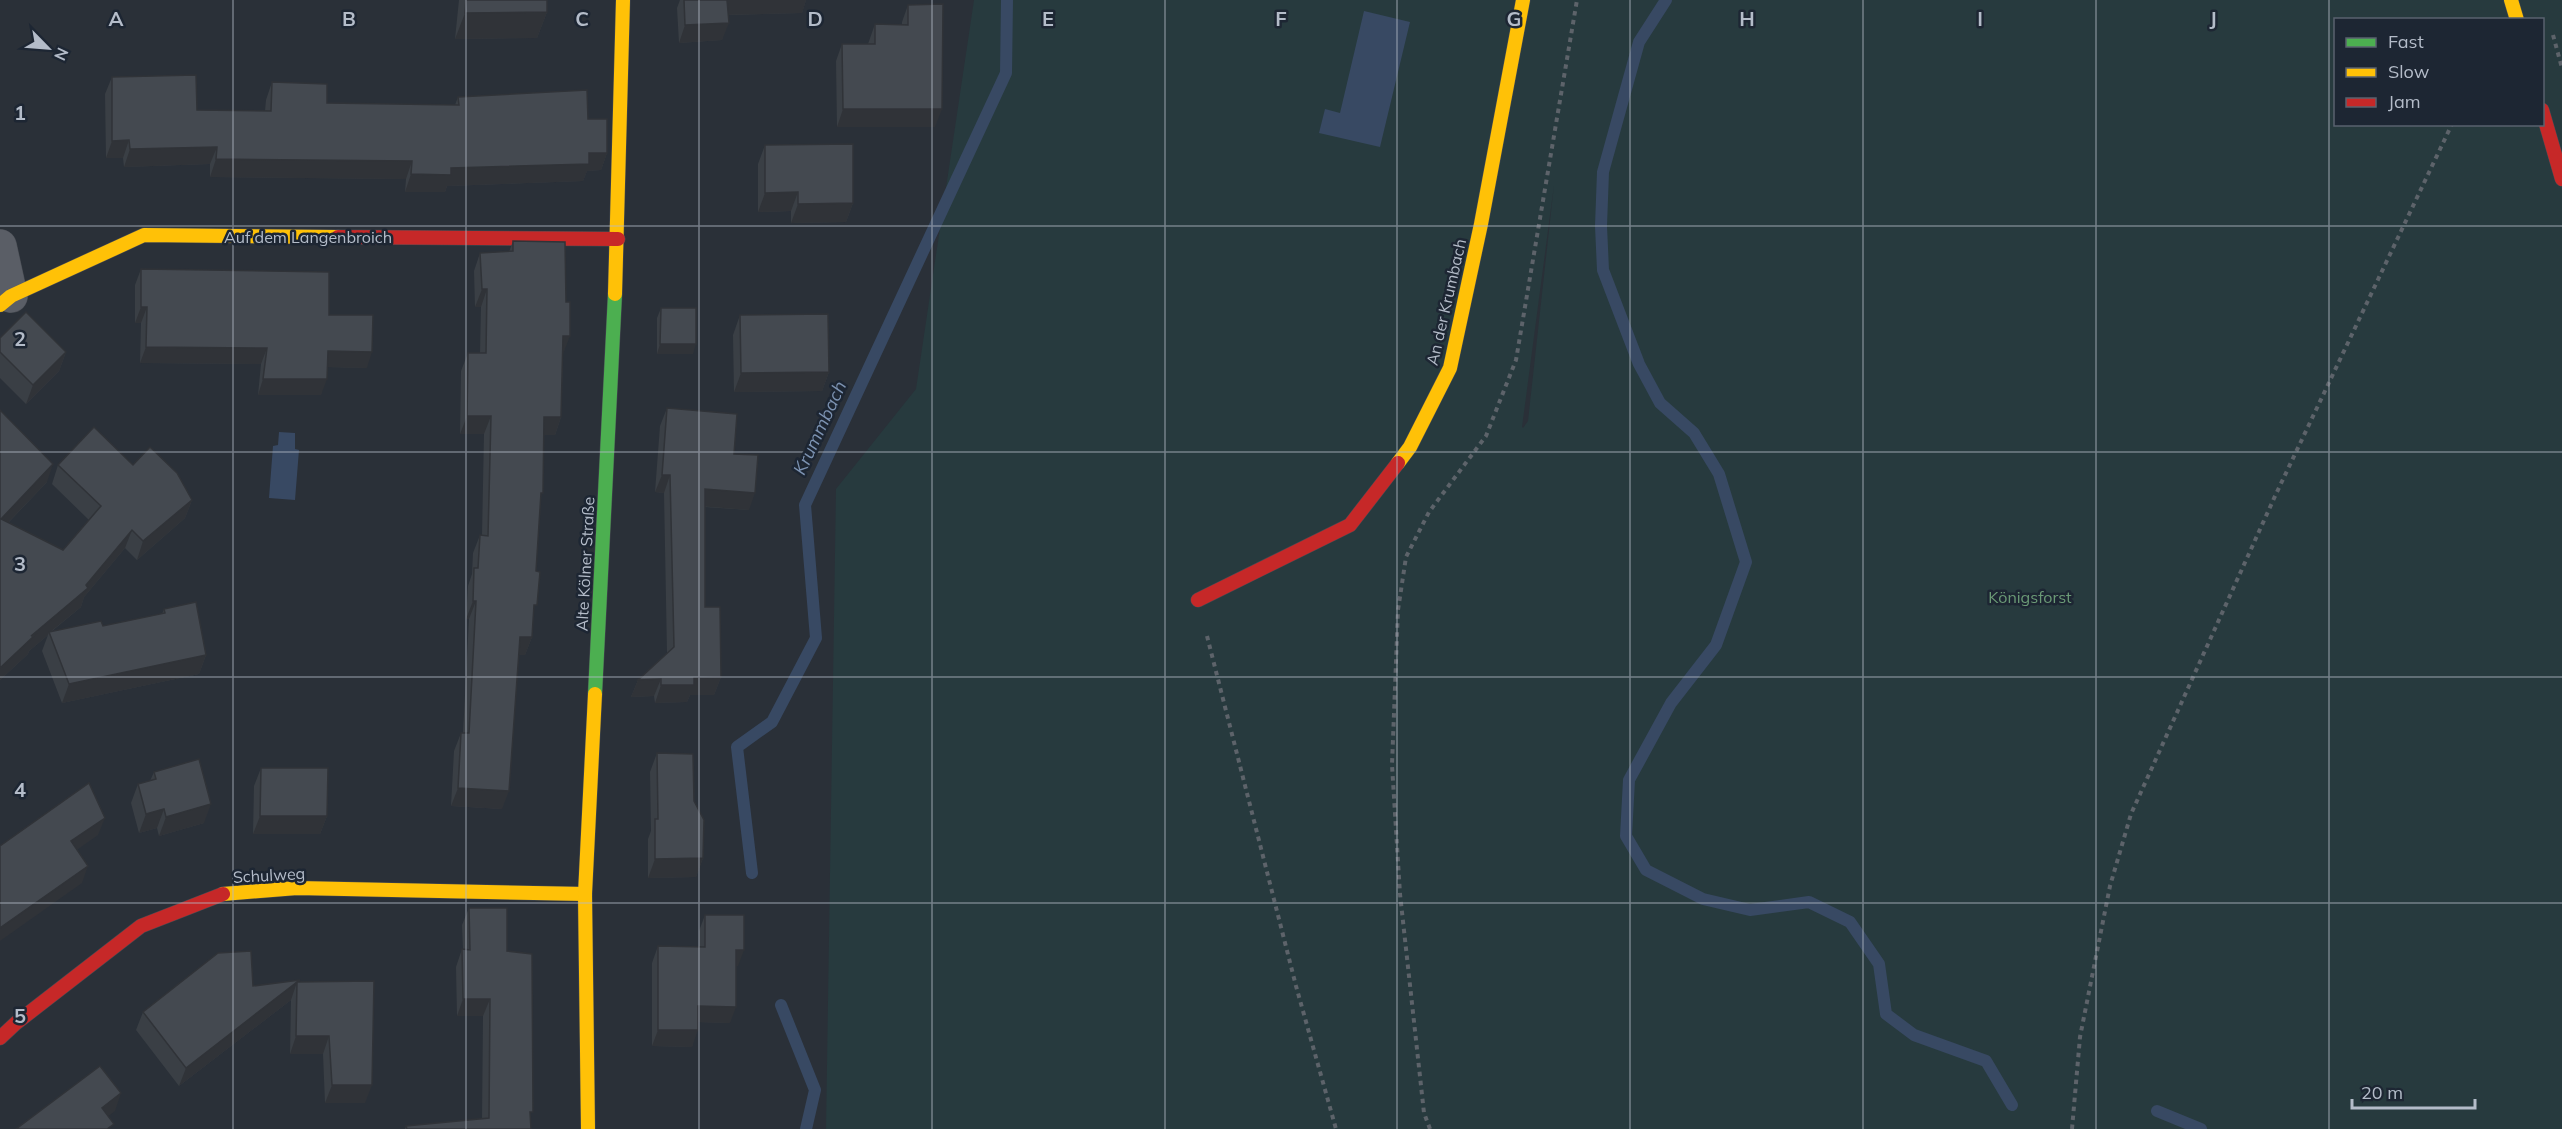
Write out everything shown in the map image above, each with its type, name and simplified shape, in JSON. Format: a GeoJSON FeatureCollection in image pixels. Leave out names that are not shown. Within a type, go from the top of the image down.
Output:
{"type":"FeatureCollection","features":[{"type":"Feature","properties":{"kind":"street","name":"Alte Kölner Straße"},"geometry":{"type":"LineString","coordinates":[[588,1129],[585,894],[618,239],[623,0]]}},
{"type":"Feature","properties":{"kind":"street","name":"An der Krumbach"},"geometry":{"type":"LineString","coordinates":[[1198,600],[1350,525],[1410,447],[1450,368],[1481,224],[1523,0]]}},
{"type":"Feature","properties":{"kind":"street"},"geometry":{"type":"LineString","coordinates":[[2511,0],[2516,18]]}},
{"type":"Feature","properties":{"kind":"street"},"geometry":{"type":"LineString","coordinates":[[2544,117],[2562,179]]}},
{"type":"Feature","properties":{"kind":"street","name":"Auf dem Langenbroich"},"geometry":{"type":"LineString","coordinates":[[0,246],[6,301],[144,235],[618,239]]}},
{"type":"Feature","properties":{"kind":"street","name":"Schulweg"},"geometry":{"type":"LineString","coordinates":[[0,1038],[16,1023],[141,927],[221,894],[297,888],[585,894]]}},
{"type":"Feature","properties":{"kind":"path"},"geometry":{"type":"LineString","coordinates":[[1430,1129],[1424,1113],[1402,917],[1392,765],[1398,610],[1406,557],[1429,512],[1486,436],[1516,360],[1577,0]]}},
{"type":"Feature","properties":{"kind":"path"},"geometry":{"type":"LineString","coordinates":[[2072,1129],[2080,1037],[2110,886],[2132,814],[2276,494],[2451,126]]}},
{"type":"Feature","properties":{"kind":"path"},"geometry":{"type":"LineString","coordinates":[[1198,600],[1296,986],[1336,1129]]}},
{"type":"Feature","properties":{"kind":"green space","name":"Königsforst"},"geometry":{"type":"Polygon","coordinates":[[[974,0],[2562,0],[2562,1129],[826,1129],[836,489],[916,389],[974,0]],[[1554,185],[1523,428],[1528,421],[1554,185]]]}},
{"type":"Feature","properties":{"kind":"water"},"geometry":{"type":"Polygon","coordinates":[[[1364,11],[1410,22],[1380,147],[1319,133],[1325,109],[1340,113],[1364,11]]]}},
{"type":"Feature","properties":{"kind":"water"},"geometry":{"type":"Polygon","coordinates":[[[279,432],[295,433],[295,449],[299,450],[295,500],[269,498],[273,446],[278,445],[279,432]]]}},
{"type":"Feature","properties":{"kind":"building"},"geometry":{"type":"Polygon","coordinates":[[[466,0],[547,0],[547,12],[465,13],[466,0]]]}},
{"type":"Feature","properties":{"kind":"building"},"geometry":{"type":"Polygon","coordinates":[[[684,0],[727,0],[729,23],[685,25],[684,0]]]}},
{"type":"Feature","properties":{"kind":"building"},"geometry":{"type":"Polygon","coordinates":[[[943,4],[942,109],[843,109],[842,44],[875,44],[875,24],[908,25],[908,5],[943,4]]]}},
{"type":"Feature","properties":{"kind":"building"},"geometry":{"type":"Polygon","coordinates":[[[196,75],[197,110],[271,111],[272,82],[327,84],[327,103],[459,105],[458,97],[587,90],[588,119],[607,119],[607,153],[589,153],[589,164],[451,168],[451,175],[411,174],[412,161],[216,159],[217,147],[130,149],[129,140],[112,141],[112,77],[196,75]]]}},
{"type":"Feature","properties":{"kind":"building"},"geometry":{"type":"Polygon","coordinates":[[[853,144],[853,203],[798,204],[798,192],[765,193],[765,145],[853,144]]]}},
{"type":"Feature","properties":{"kind":"building"},"geometry":{"type":"Polygon","coordinates":[[[513,241],[565,242],[566,302],[570,302],[570,336],[563,336],[561,417],[544,417],[543,493],[541,493],[536,571],[540,572],[537,605],[534,605],[532,637],[520,637],[509,791],[458,788],[461,733],[469,733],[476,601],[473,601],[474,568],[478,568],[480,535],[488,536],[491,416],[467,416],[468,353],[486,353],[487,289],[482,289],[480,253],[513,251],[513,241]]]}},
{"type":"Feature","properties":{"kind":"building"},"geometry":{"type":"Polygon","coordinates":[[[141,269],[329,272],[329,315],[373,315],[372,352],[328,351],[327,379],[263,379],[267,348],[146,347],[147,307],[141,307],[141,269]]]}},
{"type":"Feature","properties":{"kind":"building"},"geometry":{"type":"Polygon","coordinates":[[[661,308],[696,308],[696,344],[660,344],[661,308]]]}},
{"type":"Feature","properties":{"kind":"building"},"geometry":{"type":"Polygon","coordinates":[[[26,312],[66,352],[33,385],[0,352],[0,338],[26,312]]]}},
{"type":"Feature","properties":{"kind":"building"},"geometry":{"type":"Polygon","coordinates":[[[828,314],[829,372],[741,373],[740,315],[828,314]]]}},
{"type":"Feature","properties":{"kind":"building"},"geometry":{"type":"Polygon","coordinates":[[[667,408],[737,414],[734,454],[758,455],[755,493],[705,489],[705,607],[720,607],[721,677],[694,678],[694,685],[661,685],[661,679],[638,680],[674,647],[670,475],[662,475],[667,408]]]}},
{"type":"Feature","properties":{"kind":"building"},"geometry":{"type":"Polygon","coordinates":[[[0,410],[53,464],[1,519],[63,550],[101,506],[58,465],[94,427],[133,465],[150,447],[177,473],[192,500],[143,541],[132,530],[86,585],[88,588],[31,636],[35,635],[0,668],[0,410]]]}},
{"type":"Feature","properties":{"kind":"building"},"geometry":{"type":"Polygon","coordinates":[[[196,602],[206,655],[69,684],[49,632],[101,621],[103,626],[165,613],[164,609],[196,602]]]}},
{"type":"Feature","properties":{"kind":"building"},"geometry":{"type":"Polygon","coordinates":[[[657,753],[693,754],[694,801],[704,820],[703,858],[655,859],[655,819],[658,819],[657,753]]]}},
{"type":"Feature","properties":{"kind":"building"},"geometry":{"type":"Polygon","coordinates":[[[199,759],[211,804],[166,817],[164,809],[146,814],[138,784],[156,779],[154,772],[199,759]]]}},
{"type":"Feature","properties":{"kind":"building"},"geometry":{"type":"Polygon","coordinates":[[[261,768],[328,768],[327,816],[260,816],[261,768]]]}},
{"type":"Feature","properties":{"kind":"building"},"geometry":{"type":"Polygon","coordinates":[[[89,783],[105,818],[71,841],[88,866],[0,928],[0,846],[89,783]]]}},
{"type":"Feature","properties":{"kind":"building"},"geometry":{"type":"Polygon","coordinates":[[[469,908],[507,908],[507,951],[532,954],[533,1112],[530,1112],[531,1129],[407,1129],[406,1126],[489,1118],[490,999],[463,999],[462,949],[470,950],[469,908]]]}},
{"type":"Feature","properties":{"kind":"building"},"geometry":{"type":"Polygon","coordinates":[[[705,915],[744,915],[744,950],[736,950],[736,1007],[698,1006],[698,1030],[658,1030],[658,946],[705,947],[705,915]]]}},
{"type":"Feature","properties":{"kind":"building"},"geometry":{"type":"Polygon","coordinates":[[[251,951],[253,986],[300,980],[186,1068],[143,1012],[218,953],[251,951]]]}},
{"type":"Feature","properties":{"kind":"building"},"geometry":{"type":"Polygon","coordinates":[[[374,981],[372,1085],[332,1085],[329,1036],[296,1036],[297,982],[374,981]]]}},
{"type":"Feature","properties":{"kind":"building"},"geometry":{"type":"Polygon","coordinates":[[[100,1066],[121,1093],[102,1108],[114,1124],[107,1129],[16,1129],[100,1066]]]}},
{"type":"Feature","properties":{"kind":"waterway","name":"Krummbach"},"geometry":{"type":"LineString","coordinates":[[752,873],[737,747],[772,722],[816,638],[805,505],[1006,73],[1007,0]]}},
{"type":"Feature","properties":{"kind":"waterway"},"geometry":{"type":"LineString","coordinates":[[1666,0],[1639,42],[1603,172],[1601,226],[1603,270],[1639,364],[1660,403],[1694,433],[1719,474],[1746,562],[1716,645],[1671,703],[1629,780],[1626,836],[1646,870],[1703,899],[1750,910],[1809,902],[1850,922],[1879,964],[1886,1014],[1914,1035],[1986,1061],[2012,1105]]}},
{"type":"Feature","properties":{"kind":"waterway","name":"Krummbach"},"geometry":{"type":"LineString","coordinates":[[781,1005],[815,1090],[806,1129]]}},
{"type":"Feature","properties":{"kind":"waterway"},"geometry":{"type":"LineString","coordinates":[[2157,1111],[2201,1129]]}},
{"type":"Feature","properties":{"kind":"traffic: fast"},"geometry":{"type":"LineString","coordinates":[[595,694],[615,294]]}},
{"type":"Feature","properties":{"kind":"traffic: slow"},"geometry":{"type":"LineString","coordinates":[[615,294],[623,0]]}},
{"type":"Feature","properties":{"kind":"traffic: slow"},"geometry":{"type":"LineString","coordinates":[[1398,463],[1410,447],[1450,368],[1481,224],[1523,0]]}},
{"type":"Feature","properties":{"kind":"traffic: slow"},"geometry":{"type":"LineString","coordinates":[[2511,0],[2516,18]]}},
{"type":"Feature","properties":{"kind":"traffic: slow"},"geometry":{"type":"LineString","coordinates":[[0,305],[11,296],[144,235],[338,237]]}},
{"type":"Feature","properties":{"kind":"traffic: slow"},"geometry":{"type":"LineString","coordinates":[[588,1129],[585,894],[595,694]]}},
{"type":"Feature","properties":{"kind":"traffic: slow"},"geometry":{"type":"LineString","coordinates":[[223,894],[297,888],[585,894]]}},
{"type":"Feature","properties":{"kind":"traffic: jam"},"geometry":{"type":"LineString","coordinates":[[2544,117],[2562,179]]}},
{"type":"Feature","properties":{"kind":"traffic: jam"},"geometry":{"type":"LineString","coordinates":[[338,237],[618,239]]}},
{"type":"Feature","properties":{"kind":"traffic: jam"},"geometry":{"type":"LineString","coordinates":[[1198,600],[1350,525],[1398,463]]}},
{"type":"Feature","properties":{"kind":"traffic: jam"},"geometry":{"type":"LineString","coordinates":[[0,1038],[141,926],[223,894]]}}]}
